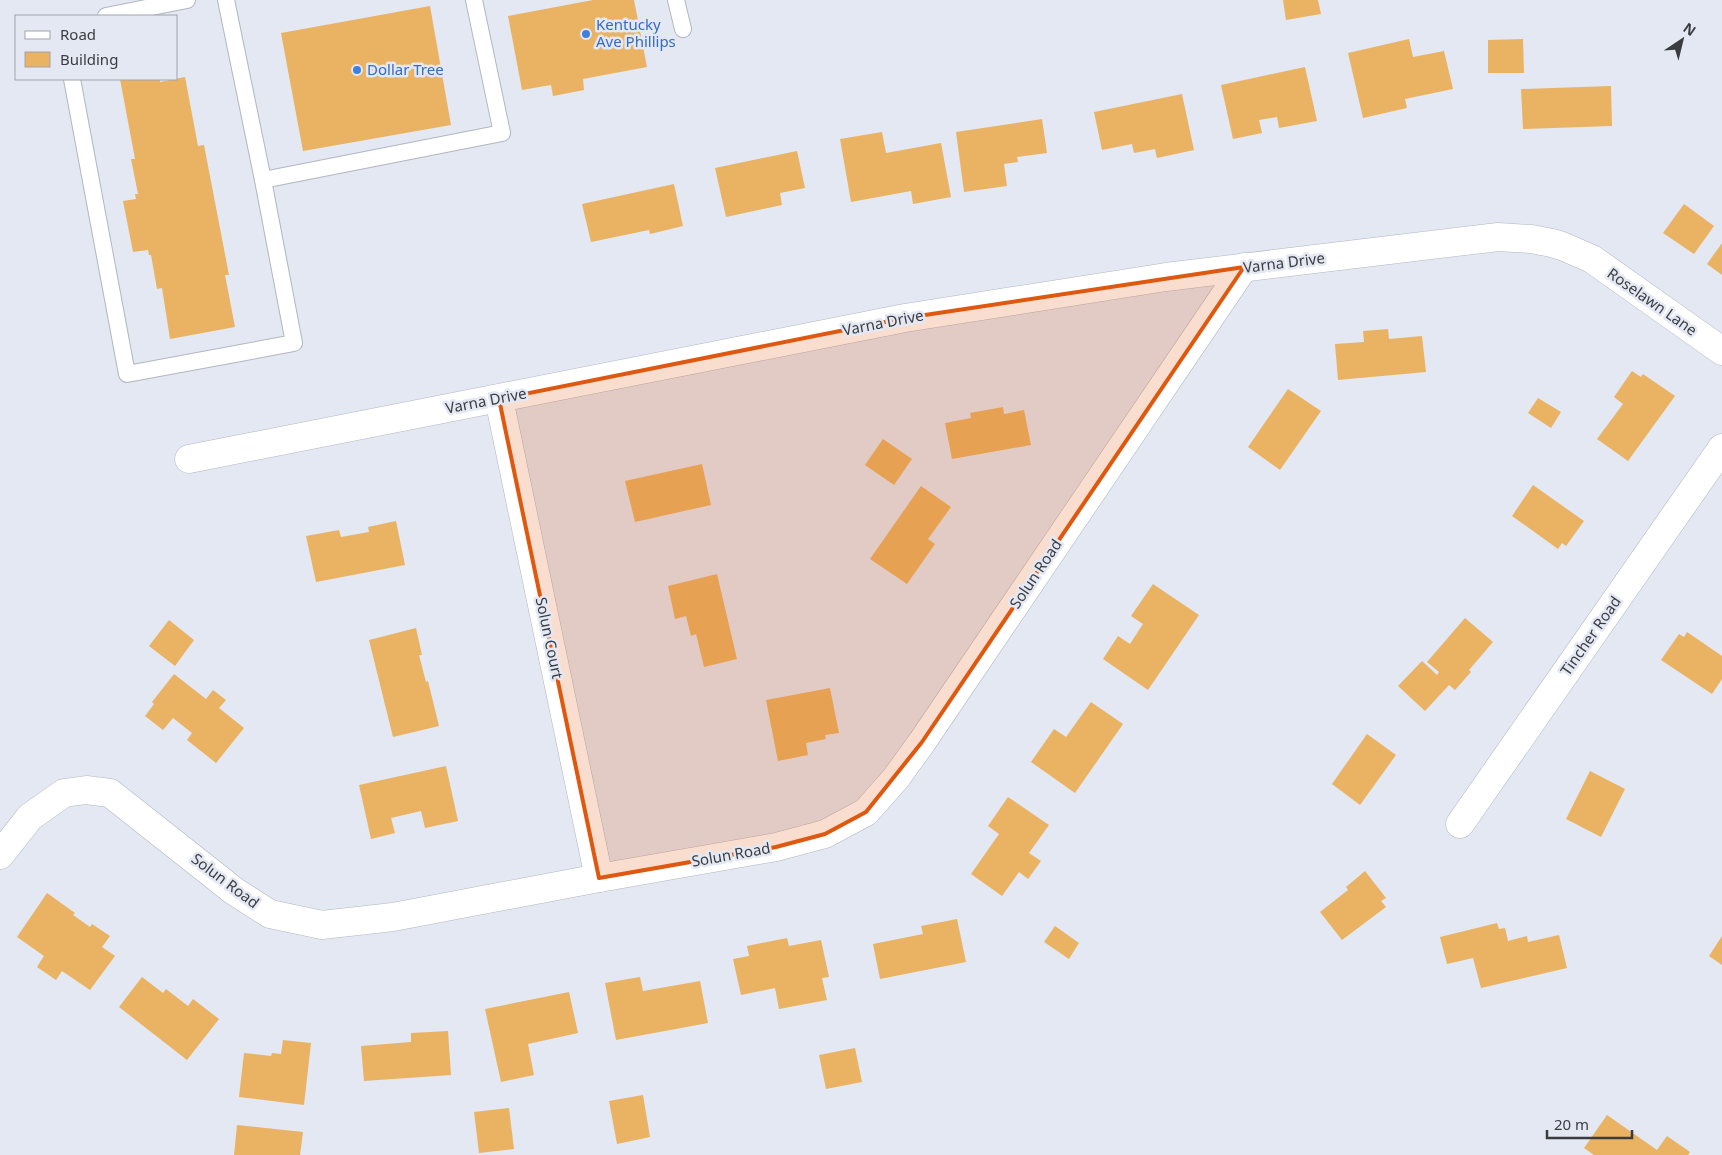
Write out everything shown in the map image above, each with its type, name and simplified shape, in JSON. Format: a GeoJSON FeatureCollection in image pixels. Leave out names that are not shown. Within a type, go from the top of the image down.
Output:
{"type":"FeatureCollection","features":[{"type":"Feature","properties":{"kind":"street","name":"Varna Drive"},"geometry":{"type":"LineString","coordinates":[[189,460],[904,318],[1166,277],[1498,237],[1530,239],[1552,243],[1582,254]]}},
{"type":"Feature","properties":{"kind":"street","name":"Roselawn Lane"},"geometry":{"type":"LineString","coordinates":[[1582,254],[1592,259],[1722,351]]}},
{"type":"Feature","properties":{"kind":"street","name":"Solun Road"},"geometry":{"type":"LineString","coordinates":[[0,855],[30,817],[64,793],[86,790],[110,793],[234,891],[270,914],[322,925],[392,917],[599,878],[776,848],[825,834],[866,812],[896,778],[1244,267]]}},
{"type":"Feature","properties":{"kind":"street","name":"Solun Court"},"geometry":{"type":"LineString","coordinates":[[499,399],[599,878]]}},
{"type":"Feature","properties":{"kind":"street","name":"Tincher Road"},"geometry":{"type":"LineString","coordinates":[[1460,824],[1722,448]]}},
{"type":"Feature","properties":{"kind":"lane"},"geometry":{"type":"LineString","coordinates":[[111,15],[186,0]]}},
{"type":"Feature","properties":{"kind":"lane"},"geometry":{"type":"LineString","coordinates":[[72,80],[127,374],[294,344],[226,0]]}},
{"type":"Feature","properties":{"kind":"lane"},"geometry":{"type":"LineString","coordinates":[[263,180],[502,133],[474,0]]}},
{"type":"Feature","properties":{"kind":"lane"},"geometry":{"type":"LineString","coordinates":[[676,0],[683,29]]}},
{"type":"Feature","properties":{"kind":"highlighted area"},"geometry":{"type":"Polygon","coordinates":[[[1244,267],[922,742],[866,812],[825,834],[776,847],[599,878],[499,399],[905,318],[1244,267]]]}},
{"type":"Feature","properties":{"kind":"building"},"geometry":{"type":"Polygon","coordinates":[[[593,0],[634,0],[647,67],[583,79],[584,90],[553,96],[551,85],[522,90],[508,16],[593,0]]]}},
{"type":"Feature","properties":{"kind":"building"},"geometry":{"type":"Polygon","coordinates":[[[1283,0],[1318,0],[1321,14],[1286,20],[1283,0]]]}},
{"type":"Feature","properties":{"kind":"building"},"geometry":{"type":"Polygon","coordinates":[[[430,6],[451,125],[303,151],[281,33],[430,6]]]}},
{"type":"Feature","properties":{"kind":"building"},"geometry":{"type":"Polygon","coordinates":[[[1409,39],[1413,57],[1444,51],[1453,89],[1405,99],[1407,108],[1363,118],[1348,53],[1409,39]]]}},
{"type":"Feature","properties":{"kind":"building"},"geometry":{"type":"Polygon","coordinates":[[[1523,39],[1524,73],[1488,73],[1488,40],[1523,39]]]}},
{"type":"Feature","properties":{"kind":"building"},"geometry":{"type":"Polygon","coordinates":[[[1305,67],[1317,121],[1279,128],[1277,117],[1259,120],[1262,133],[1233,139],[1221,85],[1305,67]]]}},
{"type":"Feature","properties":{"kind":"building"},"geometry":{"type":"Polygon","coordinates":[[[185,77],[198,146],[204,145],[229,275],[225,275],[235,327],[170,339],[162,288],[157,289],[151,255],[149,255],[148,250],[133,252],[123,201],[136,199],[135,194],[138,194],[131,159],[135,159],[120,80],[160,80],[160,82],[178,80],[185,77]]]}},
{"type":"Feature","properties":{"kind":"building"},"geometry":{"type":"Polygon","coordinates":[[[1611,86],[1612,126],[1523,129],[1521,89],[1611,86]]]}},
{"type":"Feature","properties":{"kind":"building"},"geometry":{"type":"Polygon","coordinates":[[[1182,94],[1194,150],[1157,158],[1155,149],[1134,153],[1132,144],[1102,150],[1094,112],[1182,94]]]}},
{"type":"Feature","properties":{"kind":"building"},"geometry":{"type":"Polygon","coordinates":[[[1042,119],[1047,153],[1017,157],[1018,162],[1004,164],[1007,186],[964,192],[956,132],[1042,119]]]}},
{"type":"Feature","properties":{"kind":"building"},"geometry":{"type":"Polygon","coordinates":[[[882,132],[886,153],[941,143],[951,197],[913,204],[911,191],[851,202],[840,139],[882,132]]]}},
{"type":"Feature","properties":{"kind":"building"},"geometry":{"type":"Polygon","coordinates":[[[797,151],[805,188],[780,193],[782,205],[726,217],[715,168],[797,151]]]}},
{"type":"Feature","properties":{"kind":"building"},"geometry":{"type":"Polygon","coordinates":[[[674,184],[683,226],[650,234],[649,230],[591,242],[582,204],[674,184]]]}},
{"type":"Feature","properties":{"kind":"building"},"geometry":{"type":"Polygon","coordinates":[[[1684,204],[1714,226],[1694,254],[1663,233],[1684,204]]]}},
{"type":"Feature","properties":{"kind":"building"},"geometry":{"type":"Polygon","coordinates":[[[1722,243],[1722,275],[1707,264],[1722,243]]]}},
{"type":"Feature","properties":{"kind":"building"},"geometry":{"type":"Polygon","coordinates":[[[1388,329],[1389,339],[1422,336],[1426,372],[1338,380],[1335,344],[1364,342],[1363,331],[1388,329]]]}},
{"type":"Feature","properties":{"kind":"building"},"geometry":{"type":"Polygon","coordinates":[[[1632,371],[1641,377],[1643,374],[1675,396],[1628,461],[1597,439],[1623,404],[1614,397],[1632,371]]]}},
{"type":"Feature","properties":{"kind":"building"},"geometry":{"type":"Polygon","coordinates":[[[1288,389],[1321,411],[1280,470],[1248,447],[1288,389]]]}},
{"type":"Feature","properties":{"kind":"building"},"geometry":{"type":"Polygon","coordinates":[[[1538,398],[1561,412],[1551,428],[1528,413],[1538,398]]]}},
{"type":"Feature","properties":{"kind":"building"},"geometry":{"type":"Polygon","coordinates":[[[1003,407],[1004,414],[1024,410],[1031,445],[952,459],[945,423],[971,418],[970,413],[1003,407]]]}},
{"type":"Feature","properties":{"kind":"building"},"geometry":{"type":"Polygon","coordinates":[[[883,439],[912,459],[894,485],[865,465],[883,439]]]}},
{"type":"Feature","properties":{"kind":"building"},"geometry":{"type":"Polygon","coordinates":[[[702,464],[711,505],[635,522],[625,481],[702,464]]]}},
{"type":"Feature","properties":{"kind":"building"},"geometry":{"type":"Polygon","coordinates":[[[1533,485],[1584,521],[1566,546],[1562,543],[1558,549],[1512,516],[1533,485]]]}},
{"type":"Feature","properties":{"kind":"building"},"geometry":{"type":"Polygon","coordinates":[[[921,486],[951,507],[928,539],[935,544],[907,584],[870,559],[921,486]]]}},
{"type":"Feature","properties":{"kind":"building"},"geometry":{"type":"Polygon","coordinates":[[[396,521],[405,565],[316,582],[306,536],[339,530],[341,537],[369,532],[368,527],[396,521]]]}},
{"type":"Feature","properties":{"kind":"building"},"geometry":{"type":"Polygon","coordinates":[[[717,574],[737,659],[704,667],[696,634],[691,636],[686,616],[675,619],[668,586],[717,574]]]}},
{"type":"Feature","properties":{"kind":"building"},"geometry":{"type":"Polygon","coordinates":[[[1153,584],[1199,615],[1148,690],[1103,659],[1118,636],[1130,644],[1143,624],[1131,616],[1153,584]]]}},
{"type":"Feature","properties":{"kind":"building"},"geometry":{"type":"Polygon","coordinates":[[[1465,618],[1493,642],[1455,690],[1449,685],[1425,711],[1398,686],[1422,661],[1437,675],[1439,672],[1427,662],[1465,618]]]}},
{"type":"Feature","properties":{"kind":"building"},"geometry":{"type":"Polygon","coordinates":[[[169,620],[194,640],[175,666],[149,646],[169,620]]]}},
{"type":"Feature","properties":{"kind":"building"},"geometry":{"type":"Polygon","coordinates":[[[416,628],[422,655],[419,655],[426,682],[428,681],[439,726],[393,737],[369,640],[416,628]]]}},
{"type":"Feature","properties":{"kind":"building"},"geometry":{"type":"Polygon","coordinates":[[[1687,632],[1722,656],[1722,679],[1712,694],[1661,660],[1679,634],[1684,637],[1687,632]]]}},
{"type":"Feature","properties":{"kind":"building"},"geometry":{"type":"Polygon","coordinates":[[[174,674],[206,699],[213,690],[226,700],[219,708],[244,728],[216,763],[187,740],[192,733],[173,718],[163,730],[145,716],[154,704],[152,702],[174,674]]]}},
{"type":"Feature","properties":{"kind":"building"},"geometry":{"type":"Polygon","coordinates":[[[830,688],[839,733],[825,735],[826,739],[806,743],[808,755],[778,761],[766,700],[830,688]]]}},
{"type":"Feature","properties":{"kind":"building"},"geometry":{"type":"Polygon","coordinates":[[[1091,702],[1123,724],[1075,793],[1031,762],[1054,729],[1066,737],[1091,702]]]}},
{"type":"Feature","properties":{"kind":"building"},"geometry":{"type":"Polygon","coordinates":[[[1367,734],[1396,755],[1360,805],[1332,784],[1367,734]]]}},
{"type":"Feature","properties":{"kind":"building"},"geometry":{"type":"Polygon","coordinates":[[[446,766],[458,821],[425,828],[421,811],[391,818],[395,833],[371,839],[359,785],[446,766]]]}},
{"type":"Feature","properties":{"kind":"building"},"geometry":{"type":"Polygon","coordinates":[[[1590,771],[1625,789],[1601,837],[1566,819],[1590,771]]]}},
{"type":"Feature","properties":{"kind":"building"},"geometry":{"type":"Polygon","coordinates":[[[1008,797],[1049,825],[1029,853],[1041,861],[1028,879],[1019,872],[1002,896],[971,874],[999,834],[988,826],[1008,797]]]}},
{"type":"Feature","properties":{"kind":"building"},"geometry":{"type":"Polygon","coordinates":[[[1365,871],[1386,898],[1381,901],[1386,907],[1342,940],[1320,912],[1348,890],[1346,887],[1365,871]]]}},
{"type":"Feature","properties":{"kind":"building"},"geometry":{"type":"Polygon","coordinates":[[[47,893],[75,913],[73,915],[90,927],[92,924],[110,936],[102,947],[115,956],[90,990],[62,971],[56,980],[37,967],[44,956],[17,937],[47,893]]]}},
{"type":"Feature","properties":{"kind":"building"},"geometry":{"type":"Polygon","coordinates":[[[957,919],[966,962],[880,979],[873,944],[923,934],[921,926],[957,919]]]}},
{"type":"Feature","properties":{"kind":"building"},"geometry":{"type":"Polygon","coordinates":[[[1497,923],[1499,929],[1505,928],[1508,941],[1527,936],[1528,942],[1559,935],[1567,968],[1481,988],[1473,958],[1447,964],[1440,937],[1497,923]]]}},
{"type":"Feature","properties":{"kind":"building"},"geometry":{"type":"Polygon","coordinates":[[[1055,926],[1079,943],[1069,959],[1044,942],[1055,926]]]}},
{"type":"Feature","properties":{"kind":"building"},"geometry":{"type":"Polygon","coordinates":[[[1722,936],[1722,965],[1709,956],[1722,936]]]}},
{"type":"Feature","properties":{"kind":"building"},"geometry":{"type":"Polygon","coordinates":[[[787,938],[789,946],[821,940],[829,977],[822,978],[827,1000],[779,1009],[775,988],[741,995],[733,959],[749,956],[747,946],[787,938]]]}},
{"type":"Feature","properties":{"kind":"building"},"geometry":{"type":"Polygon","coordinates":[[[142,977],[163,993],[166,989],[188,1006],[193,999],[219,1019],[187,1060],[119,1007],[142,977]]]}},
{"type":"Feature","properties":{"kind":"building"},"geometry":{"type":"Polygon","coordinates":[[[640,977],[643,991],[700,981],[708,1023],[616,1040],[605,983],[640,977]]]}},
{"type":"Feature","properties":{"kind":"building"},"geometry":{"type":"Polygon","coordinates":[[[569,992],[578,1033],[528,1044],[534,1075],[501,1082],[485,1009],[569,992]]]}},
{"type":"Feature","properties":{"kind":"building"},"geometry":{"type":"Polygon","coordinates":[[[448,1031],[451,1075],[364,1081],[361,1046],[411,1042],[411,1033],[448,1031]]]}},
{"type":"Feature","properties":{"kind":"building"},"geometry":{"type":"Polygon","coordinates":[[[283,1040],[311,1043],[304,1105],[239,1097],[244,1053],[271,1056],[272,1053],[281,1054],[283,1040]]]}},
{"type":"Feature","properties":{"kind":"building"},"geometry":{"type":"Polygon","coordinates":[[[855,1048],[862,1082],[826,1089],[819,1055],[855,1048]]]}},
{"type":"Feature","properties":{"kind":"building"},"geometry":{"type":"Polygon","coordinates":[[[643,1095],[650,1137],[617,1144],[609,1101],[643,1095]]]}},
{"type":"Feature","properties":{"kind":"building"},"geometry":{"type":"Polygon","coordinates":[[[509,1108],[514,1149],[479,1153],[474,1112],[509,1108]]]}},
{"type":"Feature","properties":{"kind":"building"},"geometry":{"type":"Polygon","coordinates":[[[1607,1115],[1657,1150],[1667,1136],[1690,1152],[1688,1155],[1594,1155],[1584,1148],[1607,1115]]]}},
{"type":"Feature","properties":{"kind":"building"},"geometry":{"type":"Polygon","coordinates":[[[237,1125],[303,1132],[300,1155],[234,1155],[237,1125]]]}},
{"type":"Feature","properties":{"kind":"place","name":"Kentucky Ave Phillips"},"geometry":{"type":"Point","coordinates":[586,34]}},
{"type":"Feature","properties":{"kind":"place","name":"Dollar Tree"},"geometry":{"type":"Point","coordinates":[357,70]}}]}
